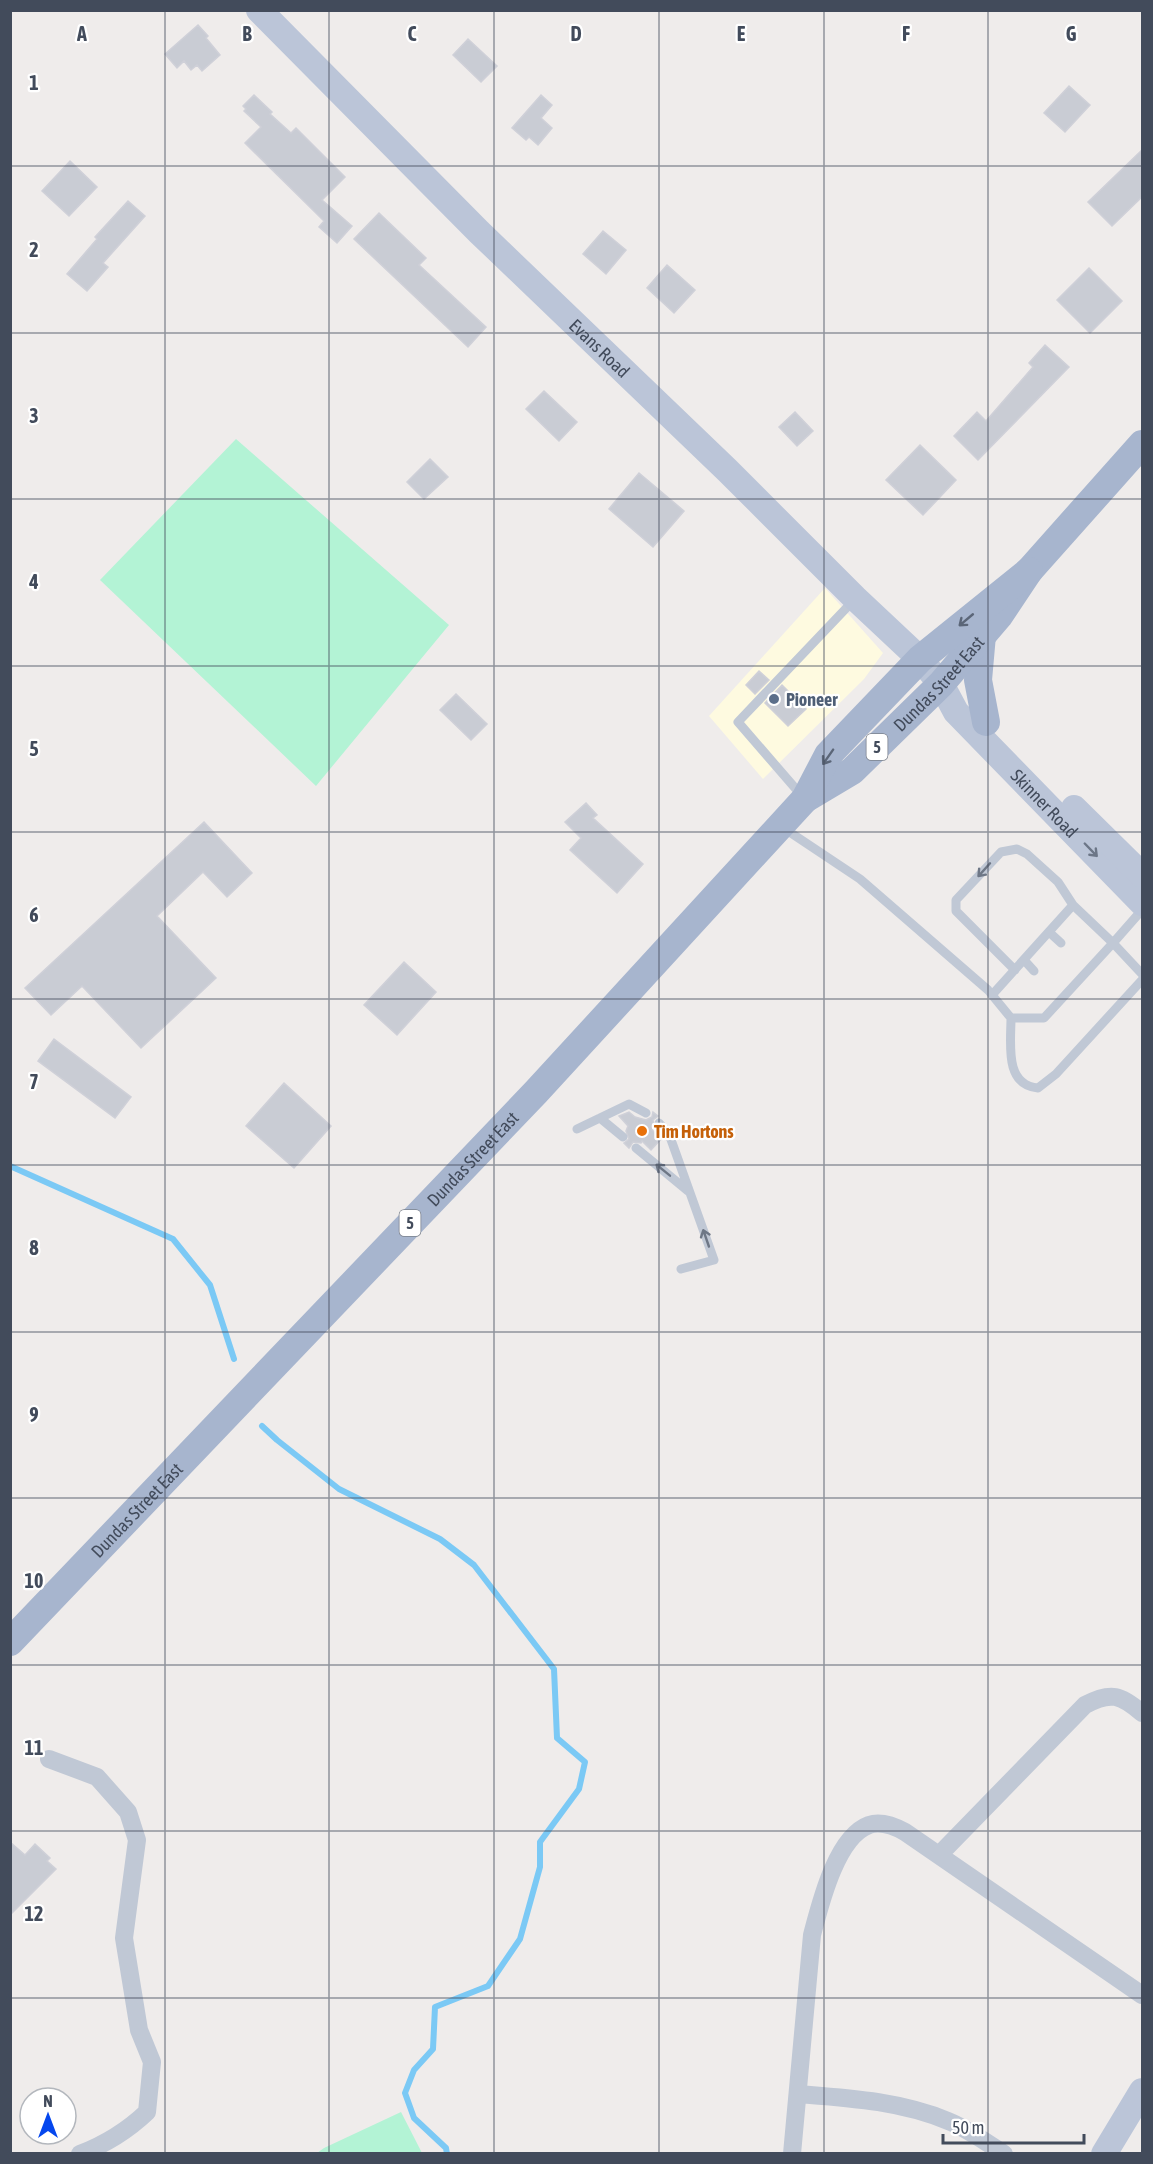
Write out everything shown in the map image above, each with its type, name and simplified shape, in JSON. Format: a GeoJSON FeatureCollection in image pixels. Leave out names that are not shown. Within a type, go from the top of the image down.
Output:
{"type":"FeatureCollection","features":[{"type":"Feature","properties":{"kind":"main road","name":"Dundas Street East"},"geometry":{"type":"LineString","coordinates":[[805,799],[852,771],[946,692],[982,635],[999,616],[1029,571],[1143,444]]}},
{"type":"Feature","properties":{"kind":"main road","name":"Dundas Street East"},"geometry":{"type":"LineString","coordinates":[[10,1642],[536,1092],[805,799],[828,755],[920,659],[1029,571]]}},
{"type":"Feature","properties":{"kind":"main road"},"geometry":{"type":"LineString","coordinates":[[982,635],[978,680],[986,722]]}},
{"type":"Feature","properties":{"kind":"street","name":"Evans Road"},"geometry":{"type":"LineString","coordinates":[[259,10],[479,232],[920,659],[946,692]]}},
{"type":"Feature","properties":{"kind":"street","name":"Skinner Road"},"geometry":{"type":"LineString","coordinates":[[946,692],[986,722],[1143,875]]}},
{"type":"Feature","properties":{"kind":"street","name":"Skinner Road"},"geometry":{"type":"LineString","coordinates":[[946,692],[956,712],[1143,903]]}},
{"type":"Feature","properties":{"kind":"street"},"geometry":{"type":"LineString","coordinates":[[939,1855],[1084,1705],[1100,1697],[1114,1696],[1127,1700],[1143,1713]]}},
{"type":"Feature","properties":{"kind":"street"},"geometry":{"type":"LineString","coordinates":[[49,1759],[97,1777],[128,1812],[137,1840],[124,1938],[139,2030],[152,2062],[147,2112],[128,2131],[99,2147],[80,2154]]}},
{"type":"Feature","properties":{"kind":"street"},"geometry":{"type":"LineString","coordinates":[[792,2154],[812,1935],[821,1902],[837,1861],[850,1840],[869,1825],[893,1826],[905,1832],[1143,1995]]}},
{"type":"Feature","properties":{"kind":"street"},"geometry":{"type":"LineString","coordinates":[[1104,2154],[1143,2091]]}},
{"type":"Feature","properties":{"kind":"street"},"geometry":{"type":"LineString","coordinates":[[798,2094],[864,2100],[911,2109],[949,2121],[1004,2154]]}},
{"type":"Feature","properties":{"kind":"lane"},"geometry":{"type":"LineString","coordinates":[[805,799],[738,722],[855,598]]}},
{"type":"Feature","properties":{"kind":"lane"},"geometry":{"type":"LineString","coordinates":[[780,826],[860,879],[993,995],[1011,1018],[1010,1057],[1017,1077],[1027,1087],[1038,1088],[1056,1074],[1143,980]]}},
{"type":"Feature","properties":{"kind":"lane"},"geometry":{"type":"LineString","coordinates":[[1016,970],[956,911],[956,900],[1001,852],[1017,849],[1027,854],[1058,882],[1073,905],[1143,974]]}},
{"type":"Feature","properties":{"kind":"lane"},"geometry":{"type":"LineString","coordinates":[[993,995],[1073,905]]}},
{"type":"Feature","properties":{"kind":"lane"},"geometry":{"type":"LineString","coordinates":[[1011,1018],[1044,1018],[1059,995],[1086,966],[1113,943],[1143,910]]}},
{"type":"Feature","properties":{"kind":"lane"},"geometry":{"type":"LineString","coordinates":[[1049,932],[1061,943]]}},
{"type":"Feature","properties":{"kind":"lane"},"geometry":{"type":"LineString","coordinates":[[1024,960],[1035,971]]}},
{"type":"Feature","properties":{"kind":"lane"},"geometry":{"type":"LineString","coordinates":[[577,1129],[629,1104],[646,1113]]}},
{"type":"Feature","properties":{"kind":"lane"},"geometry":{"type":"LineString","coordinates":[[600,1118],[623,1137]]}},
{"type":"Feature","properties":{"kind":"lane"},"geometry":{"type":"LineString","coordinates":[[659,1123],[669,1134],[714,1260],[681,1269]]}},
{"type":"Feature","properties":{"kind":"lane"},"geometry":{"type":"LineString","coordinates":[[636,1148],[690,1192]]}},
{"type":"Feature","properties":{"kind":"shaded area"},"geometry":{"type":"Polygon","coordinates":[[[825,588],[883,653],[864,679],[763,779],[709,716],[825,588]]]}},
{"type":"Feature","properties":{"kind":"green space"},"geometry":{"type":"Polygon","coordinates":[[[236,439],[449,625],[316,786],[100,580],[236,439]]]}},
{"type":"Feature","properties":{"kind":"green space"},"geometry":{"type":"Polygon","coordinates":[[[401,2112],[422,2153],[317,2153],[324,2148],[401,2112]]]}},
{"type":"Feature","properties":{"kind":"building"},"geometry":{"type":"Polygon","coordinates":[[[198,25],[220,55],[202,71],[197,65],[191,70],[184,61],[177,68],[165,54],[198,25]]]}},
{"type":"Feature","properties":{"kind":"building"},"geometry":{"type":"Polygon","coordinates":[[[468,39],[497,66],[481,82],[453,55],[468,39]]]}},
{"type":"Feature","properties":{"kind":"building"},"geometry":{"type":"Polygon","coordinates":[[[1069,86],[1090,105],[1065,132],[1044,113],[1069,86]]]}},
{"type":"Feature","properties":{"kind":"building"},"geometry":{"type":"Polygon","coordinates":[[[254,95],[291,133],[296,128],[345,177],[322,200],[352,226],[337,243],[319,227],[324,221],[245,143],[261,127],[244,111],[246,109],[243,106],[254,95]]]}},
{"type":"Feature","properties":{"kind":"building"},"geometry":{"type":"Polygon","coordinates":[[[541,95],[552,105],[541,118],[552,128],[538,145],[529,137],[526,140],[512,128],[541,95]]]}},
{"type":"Feature","properties":{"kind":"building"},"geometry":{"type":"Polygon","coordinates":[[[1143,149],[1143,196],[1112,226],[1088,202],[1143,149]]]}},
{"type":"Feature","properties":{"kind":"building"},"geometry":{"type":"Polygon","coordinates":[[[70,161],[97,187],[69,216],[42,191],[70,161]]]}},
{"type":"Feature","properties":{"kind":"building"},"geometry":{"type":"Polygon","coordinates":[[[128,201],[145,216],[103,263],[108,267],[87,291],[67,274],[97,239],[95,237],[128,201]]]}},
{"type":"Feature","properties":{"kind":"building"},"geometry":{"type":"Polygon","coordinates":[[[379,213],[426,258],[419,265],[486,327],[468,347],[354,239],[379,213]]]}},
{"type":"Feature","properties":{"kind":"building"},"geometry":{"type":"Polygon","coordinates":[[[603,231],[626,250],[606,274],[583,254],[603,231]]]}},
{"type":"Feature","properties":{"kind":"building"},"geometry":{"type":"Polygon","coordinates":[[[667,265],[695,290],[674,313],[647,288],[667,265]]]}},
{"type":"Feature","properties":{"kind":"building"},"geometry":{"type":"Polygon","coordinates":[[[1089,268],[1122,301],[1090,333],[1057,300],[1089,268]]]}},
{"type":"Feature","properties":{"kind":"building"},"geometry":{"type":"Polygon","coordinates":[[[1045,345],[1069,367],[978,460],[954,436],[977,412],[986,421],[1033,367],[1029,363],[1045,345]]]}},
{"type":"Feature","properties":{"kind":"building"},"geometry":{"type":"Polygon","coordinates":[[[544,391],[577,422],[559,441],[526,409],[544,391]]]}},
{"type":"Feature","properties":{"kind":"building"},"geometry":{"type":"Polygon","coordinates":[[[795,412],[813,431],[797,446],[779,427],[795,412]]]}},
{"type":"Feature","properties":{"kind":"building"},"geometry":{"type":"Polygon","coordinates":[[[920,445],[956,480],[923,515],[886,480],[920,445]]]}},
{"type":"Feature","properties":{"kind":"building"},"geometry":{"type":"Polygon","coordinates":[[[430,459],[448,477],[424,499],[407,482],[430,459]]]}},
{"type":"Feature","properties":{"kind":"building"},"geometry":{"type":"Polygon","coordinates":[[[639,473],[684,511],[653,547],[609,509],[639,473]]]}},
{"type":"Feature","properties":{"kind":"building"},"geometry":{"type":"Polygon","coordinates":[[[759,671],[769,680],[755,694],[746,685],[759,671]]]}},
{"type":"Feature","properties":{"kind":"building"},"geometry":{"type":"Polygon","coordinates":[[[782,685],[806,709],[788,726],[765,703],[782,685]]]}},
{"type":"Feature","properties":{"kind":"building"},"geometry":{"type":"Polygon","coordinates":[[[456,694],[487,724],[471,740],[440,710],[456,694]]]}},
{"type":"Feature","properties":{"kind":"building"},"geometry":{"type":"Polygon","coordinates":[[[586,803],[597,815],[593,818],[643,864],[617,893],[570,850],[581,838],[565,822],[586,803]]]}},
{"type":"Feature","properties":{"kind":"building"},"geometry":{"type":"Polygon","coordinates":[[[204,822],[252,873],[227,897],[203,872],[157,916],[216,978],[141,1048],[82,986],[51,1015],[25,988],[204,822]]]}},
{"type":"Feature","properties":{"kind":"building"},"geometry":{"type":"Polygon","coordinates":[[[404,962],[436,992],[397,1035],[364,1005],[404,962]]]}},
{"type":"Feature","properties":{"kind":"building"},"geometry":{"type":"Polygon","coordinates":[[[54,1039],[131,1097],[115,1118],[38,1061],[54,1039]]]}},
{"type":"Feature","properties":{"kind":"building"},"geometry":{"type":"Polygon","coordinates":[[[284,1083],[331,1126],[294,1168],[246,1126],[284,1083]]]}},
{"type":"Feature","properties":{"kind":"building","name":"Tim Hortons"},"geometry":{"type":"Polygon","coordinates":[[[629,1112],[635,1117],[646,1120],[652,1117],[653,1112],[658,1116],[653,1120],[652,1130],[662,1138],[651,1150],[642,1141],[641,1143],[633,1142],[629,1148],[624,1143],[629,1139],[626,1131],[628,1126],[619,1116],[629,1112]]]}},
{"type":"Feature","properties":{"kind":"building"},"geometry":{"type":"Polygon","coordinates":[[[10,1842],[25,1855],[35,1844],[50,1858],[47,1861],[56,1869],[10,1915],[10,1842]]]}},
{"type":"Feature","properties":{"kind":"waterway"},"geometry":{"type":"LineString","coordinates":[[10,1166],[173,1239],[210,1285],[234,1359]]}},
{"type":"Feature","properties":{"kind":"waterway"},"geometry":{"type":"LineString","coordinates":[[262,1426],[339,1489],[440,1539],[474,1565],[554,1669],[557,1738],[585,1762],[579,1789],[540,1842],[540,1867],[520,1939],[488,1986],[435,2007],[433,2049],[414,2070],[405,2093],[414,2118],[446,2148],[447,2154]]}},
{"type":"Feature","properties":{"kind":"place","name":"Pioneer"},"geometry":{"type":"Point","coordinates":[774,699]}},
{"type":"Feature","properties":{"kind":"place","name":"Tim Hortons"},"geometry":{"type":"Point","coordinates":[642,1131]}}]}
